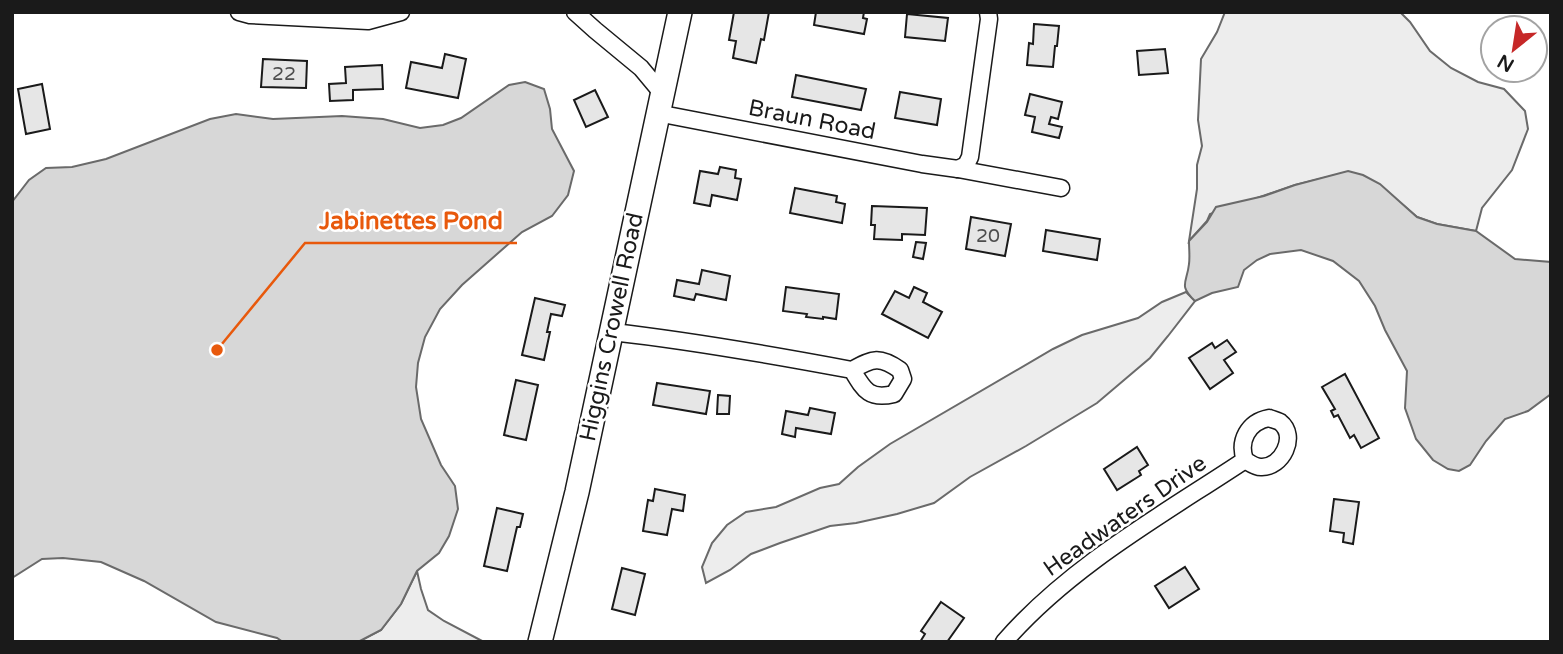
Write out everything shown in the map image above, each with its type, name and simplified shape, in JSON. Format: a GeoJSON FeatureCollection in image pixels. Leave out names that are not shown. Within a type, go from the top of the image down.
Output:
{"type":"FeatureCollection","features":[{"type":"Feature","properties":{"kind":"main road","name":"Higgins Crowell Road"},"geometry":{"type":"LineString","coordinates":[[540,642],[577,492],[680,12]]}},
{"type":"Feature","properties":{"kind":"street"},"geometry":{"type":"LineString","coordinates":[[239,12],[250,15],[345,16],[368,21],[401,12]]}},
{"type":"Feature","properties":{"kind":"street"},"geometry":{"type":"LineString","coordinates":[[575,12],[641,68],[659,103]]}},
{"type":"Feature","properties":{"kind":"street"},"geometry":{"type":"LineString","coordinates":[[958,169],[966,165],[970,158],[988,12]]}},
{"type":"Feature","properties":{"kind":"street","name":"Braun Road"},"geometry":{"type":"LineString","coordinates":[[659,103],[922,164],[1061,188]]}},
{"type":"Feature","properties":{"kind":"street"},"geometry":{"type":"LineString","coordinates":[[611,332],[748,350],[852,370]]}},
{"type":"Feature","properties":{"kind":"street","name":"Headwaters Drive"},"geometry":{"type":"LineString","coordinates":[[1004,642],[1057,588],[1091,562],[1245,460]]}},
{"type":"Feature","properties":{"kind":"shaded area"},"geometry":{"type":"Polygon","coordinates":[[[1225,12],[1400,12],[1430,51],[1451,68],[1479,84],[1504,89],[1525,111],[1528,129],[1512,170],[1482,208],[1476,231],[1437,224],[1417,217],[1403,205],[1348,172],[1295,185],[1210,214],[1189,241],[1197,189],[1197,165],[1202,146],[1198,120],[1201,59],[1225,12]]]}},
{"type":"Feature","properties":{"kind":"shaded area"},"geometry":{"type":"Polygon","coordinates":[[[525,82],[544,89],[552,129],[574,171],[568,195],[552,216],[522,232],[462,285],[440,309],[425,337],[418,363],[416,387],[421,419],[441,465],[455,486],[458,509],[449,536],[439,553],[417,571],[401,604],[381,630],[358,642],[283,642],[277,638],[216,622],[144,581],[101,562],[42,559],[12,578],[12,202],[29,180],[46,168],[72,167],[106,159],[210,119],[236,114],[273,119],[342,116],[383,119],[420,128],[443,125],[461,118],[509,85],[525,82]]]}},
{"type":"Feature","properties":{"kind":"shaded area"},"geometry":{"type":"Polygon","coordinates":[[[1348,171],[1380,184],[1417,217],[1437,224],[1476,231],[1515,259],[1551,262],[1551,394],[1528,411],[1505,419],[1470,465],[1459,471],[1448,469],[1433,460],[1416,439],[1405,408],[1407,371],[1375,306],[1359,281],[1333,261],[1301,250],[1270,254],[1244,270],[1238,287],[1212,293],[1195,301],[1185,287],[1189,241],[1207,222],[1216,207],[1348,171]]]}},
{"type":"Feature","properties":{"kind":"shaded area"},"geometry":{"type":"Polygon","coordinates":[[[1186,292],[1195,301],[1168,336],[1150,358],[1097,403],[970,477],[934,503],[897,514],[830,526],[780,543],[751,554],[706,583],[702,567],[712,543],[727,525],[746,512],[776,507],[820,488],[839,484],[890,444],[1053,349],[1082,335],[1138,318],[1162,302],[1186,292]]]}},
{"type":"Feature","properties":{"kind":"shaded area"},"geometry":{"type":"Polygon","coordinates":[[[417,571],[428,610],[484,642],[358,642],[381,630],[401,604],[417,571]]]}},
{"type":"Feature","properties":{"kind":"building"},"geometry":{"type":"Polygon","coordinates":[[[734,12],[769,12],[756,63],[733,58],[736,41],[729,40],[734,12]]]}},
{"type":"Feature","properties":{"kind":"building"},"geometry":{"type":"Polygon","coordinates":[[[816,12],[864,12],[863,18],[867,19],[864,34],[814,25],[816,12]]]}},
{"type":"Feature","properties":{"kind":"building"},"geometry":{"type":"Polygon","coordinates":[[[907,14],[948,18],[945,41],[905,37],[907,14]]]}},
{"type":"Feature","properties":{"kind":"building"},"geometry":{"type":"Polygon","coordinates":[[[1034,24],[1059,26],[1053,67],[1027,65],[1029,43],[1033,44],[1034,24]]]}},
{"type":"Feature","properties":{"kind":"building"},"geometry":{"type":"Polygon","coordinates":[[[1165,49],[1168,73],[1139,75],[1137,51],[1165,49]]]}},
{"type":"Feature","properties":{"kind":"building"},"geometry":{"type":"Polygon","coordinates":[[[445,54],[466,59],[458,98],[406,88],[411,62],[442,68],[445,54]]]}},
{"type":"Feature","properties":{"kind":"building"},"geometry":{"type":"Polygon","coordinates":[[[263,59],[307,61],[306,88],[261,87],[263,59]]]}},
{"type":"Feature","properties":{"kind":"building"},"geometry":{"type":"Polygon","coordinates":[[[382,65],[383,89],[353,90],[353,100],[330,101],[329,84],[346,83],[345,67],[382,65]]]}},
{"type":"Feature","properties":{"kind":"building"},"geometry":{"type":"Polygon","coordinates":[[[796,75],[866,89],[861,110],[792,97],[796,75]]]}},
{"type":"Feature","properties":{"kind":"building"},"geometry":{"type":"Polygon","coordinates":[[[42,84],[50,129],[26,134],[18,89],[42,84]]]}},
{"type":"Feature","properties":{"kind":"building"},"geometry":{"type":"Polygon","coordinates":[[[595,90],[608,117],[586,127],[574,100],[595,90]]]}},
{"type":"Feature","properties":{"kind":"building"},"geometry":{"type":"Polygon","coordinates":[[[900,92],[941,99],[937,125],[895,118],[900,92]]]}},
{"type":"Feature","properties":{"kind":"building"},"geometry":{"type":"Polygon","coordinates":[[[1030,94],[1062,102],[1058,119],[1051,117],[1049,124],[1062,127],[1059,138],[1032,132],[1035,117],[1025,115],[1030,94]]]}},
{"type":"Feature","properties":{"kind":"building"},"geometry":{"type":"Polygon","coordinates":[[[720,167],[736,170],[735,178],[741,179],[737,200],[712,195],[710,206],[694,203],[700,171],[718,174],[720,167]]]}},
{"type":"Feature","properties":{"kind":"building"},"geometry":{"type":"Polygon","coordinates":[[[795,188],[837,196],[836,202],[845,204],[842,223],[790,213],[795,188]]]}},
{"type":"Feature","properties":{"kind":"building"},"geometry":{"type":"Polygon","coordinates":[[[872,206],[927,208],[925,235],[902,234],[902,240],[874,239],[875,225],[871,225],[872,206]]]}},
{"type":"Feature","properties":{"kind":"building"},"geometry":{"type":"Polygon","coordinates":[[[971,217],[1011,224],[1005,256],[966,249],[971,217]]]}},
{"type":"Feature","properties":{"kind":"building"},"geometry":{"type":"Polygon","coordinates":[[[1046,230],[1100,239],[1097,260],[1043,251],[1046,230]]]}},
{"type":"Feature","properties":{"kind":"building"},"geometry":{"type":"Polygon","coordinates":[[[916,242],[926,243],[923,259],[913,257],[916,242]]]}},
{"type":"Feature","properties":{"kind":"building"},"geometry":{"type":"Polygon","coordinates":[[[702,270],[730,276],[726,300],[696,294],[694,300],[674,296],[677,280],[699,284],[702,270]]]}},
{"type":"Feature","properties":{"kind":"building"},"geometry":{"type":"Polygon","coordinates":[[[786,287],[839,294],[836,319],[806,317],[807,314],[783,311],[786,287]]]}},
{"type":"Feature","properties":{"kind":"building"},"geometry":{"type":"Polygon","coordinates":[[[914,287],[927,293],[923,302],[942,312],[928,338],[882,314],[895,291],[909,298],[914,287]]]}},
{"type":"Feature","properties":{"kind":"building"},"geometry":{"type":"Polygon","coordinates":[[[535,298],[565,305],[562,316],[551,314],[544,360],[522,355],[535,298]]]}},
{"type":"Feature","properties":{"kind":"building"},"geometry":{"type":"Polygon","coordinates":[[[1227,340],[1236,352],[1224,360],[1233,373],[1210,389],[1189,358],[1212,343],[1215,348],[1227,340]]]}},
{"type":"Feature","properties":{"kind":"building"},"geometry":{"type":"Polygon","coordinates":[[[1345,374],[1379,438],[1361,448],[1354,435],[1350,438],[1338,415],[1334,417],[1331,411],[1335,409],[1322,387],[1345,374]]]}},
{"type":"Feature","properties":{"kind":"building"},"geometry":{"type":"Polygon","coordinates":[[[516,380],[538,385],[526,440],[504,435],[516,380]]]}},
{"type":"Feature","properties":{"kind":"building"},"geometry":{"type":"Polygon","coordinates":[[[657,383],[710,391],[706,414],[653,405],[657,383]]]}},
{"type":"Feature","properties":{"kind":"building"},"geometry":{"type":"Polygon","coordinates":[[[718,395],[730,396],[729,414],[717,414],[718,395]]]}},
{"type":"Feature","properties":{"kind":"building"},"geometry":{"type":"Polygon","coordinates":[[[810,408],[835,413],[831,434],[796,428],[795,437],[782,434],[786,411],[808,415],[810,408]]]}},
{"type":"Feature","properties":{"kind":"building"},"geometry":{"type":"Polygon","coordinates":[[[1137,447],[1148,465],[1139,471],[1141,475],[1117,490],[1104,469],[1137,447]]]}},
{"type":"Feature","properties":{"kind":"building"},"geometry":{"type":"Polygon","coordinates":[[[655,489],[685,495],[683,511],[672,509],[667,535],[643,531],[648,500],[653,501],[655,489]]]}},
{"type":"Feature","properties":{"kind":"building"},"geometry":{"type":"Polygon","coordinates":[[[1334,499],[1359,502],[1353,544],[1343,542],[1344,533],[1330,531],[1334,499]]]}},
{"type":"Feature","properties":{"kind":"building"},"geometry":{"type":"Polygon","coordinates":[[[497,508],[523,514],[520,527],[517,527],[507,571],[484,566],[497,508]]]}},
{"type":"Feature","properties":{"kind":"building"},"geometry":{"type":"Polygon","coordinates":[[[1185,567],[1199,589],[1169,608],[1155,586],[1185,567]]]}},
{"type":"Feature","properties":{"kind":"building"},"geometry":{"type":"Polygon","coordinates":[[[622,568],[645,574],[635,615],[612,609],[622,568]]]}},
{"type":"Feature","properties":{"kind":"building"},"geometry":{"type":"Polygon","coordinates":[[[941,602],[964,618],[947,642],[920,642],[925,634],[921,631],[941,602]]]}},
{"type":"Feature","properties":{"kind":"place","name":"Jabinettes Pond"},"geometry":{"type":"Point","coordinates":[217,350]}}]}
